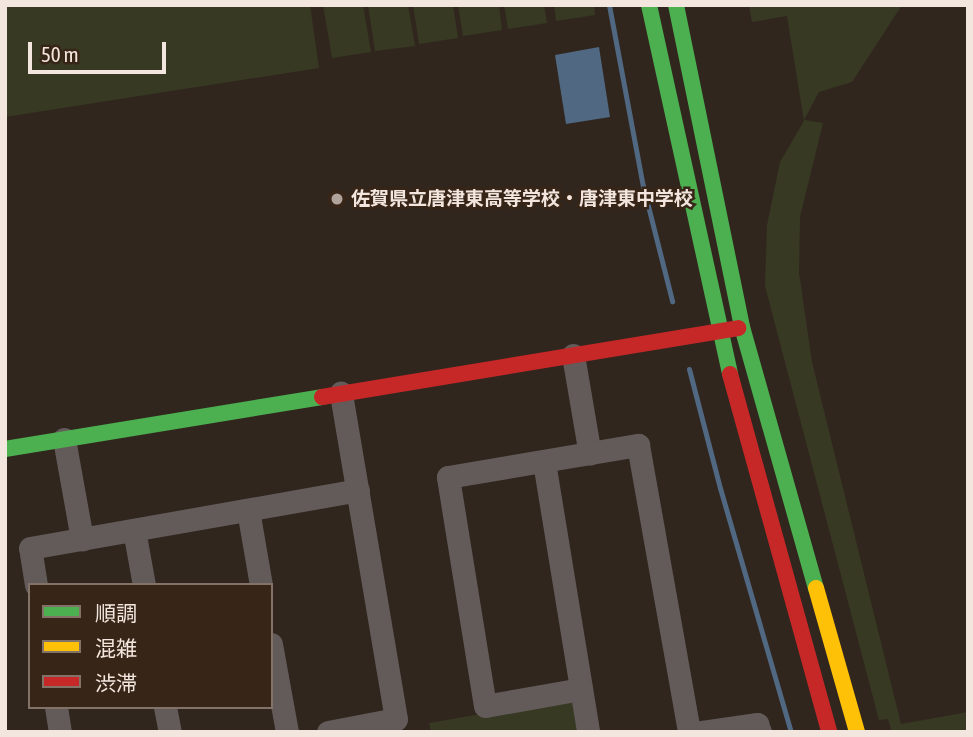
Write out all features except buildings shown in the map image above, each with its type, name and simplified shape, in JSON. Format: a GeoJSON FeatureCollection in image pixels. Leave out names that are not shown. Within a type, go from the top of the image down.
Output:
{"type":"FeatureCollection","features":[{"type":"Feature","properties":{"kind":"street"},"geometry":{"type":"LineString","coordinates":[[649,5],[718,331],[829,732]]}},
{"type":"Feature","properties":{"kind":"street"},"geometry":{"type":"LineString","coordinates":[[676,5],[742,327],[857,732]]}},
{"type":"Feature","properties":{"kind":"street"},"geometry":{"type":"LineString","coordinates":[[5,449],[742,327]]}},
{"type":"Feature","properties":{"kind":"street"},"geometry":{"type":"LineString","coordinates":[[573,355],[590,454]]}},
{"type":"Feature","properties":{"kind":"street"},"geometry":{"type":"LineString","coordinates":[[328,732],[396,719],[341,393]]}},
{"type":"Feature","properties":{"kind":"street"},"geometry":{"type":"LineString","coordinates":[[64,439],[82,539]]}},
{"type":"Feature","properties":{"kind":"street"},"geometry":{"type":"LineString","coordinates":[[581,690],[485,706],[447,477],[638,445],[689,732]]}},
{"type":"Feature","properties":{"kind":"street"},"geometry":{"type":"LineString","coordinates":[[544,462],[588,732]]}},
{"type":"Feature","properties":{"kind":"street"},"geometry":{"type":"LineString","coordinates":[[36,583],[30,548],[358,490]]}},
{"type":"Feature","properties":{"kind":"street"},"geometry":{"type":"LineString","coordinates":[[247,510],[261,583]]}},
{"type":"Feature","properties":{"kind":"street"},"geometry":{"type":"LineString","coordinates":[[134,530],[144,583]]}},
{"type":"Feature","properties":{"kind":"street"},"geometry":{"type":"LineString","coordinates":[[273,654],[287,732]]}},
{"type":"Feature","properties":{"kind":"street"},"geometry":{"type":"LineString","coordinates":[[56,709],[60,732]]}},
{"type":"Feature","properties":{"kind":"street"},"geometry":{"type":"LineString","coordinates":[[165,709],[170,732]]}},
{"type":"Feature","properties":{"kind":"street"},"geometry":{"type":"LineString","coordinates":[[702,732],[757,724],[760,732]]}},
{"type":"Feature","properties":{"kind":"green space"},"geometry":{"type":"Polygon","coordinates":[[[5,5],[310,5],[319,68],[5,117],[5,5]]]}},
{"type":"Feature","properties":{"kind":"green space"},"geometry":{"type":"Polygon","coordinates":[[[323,5],[363,5],[371,52],[332,58],[323,5]]]}},
{"type":"Feature","properties":{"kind":"green space"},"geometry":{"type":"Polygon","coordinates":[[[368,5],[408,5],[415,46],[375,51],[368,5]]]}},
{"type":"Feature","properties":{"kind":"green space"},"geometry":{"type":"Polygon","coordinates":[[[413,5],[453,5],[458,38],[419,44],[413,5]]]}},
{"type":"Feature","properties":{"kind":"green space"},"geometry":{"type":"Polygon","coordinates":[[[458,5],[499,5],[502,30],[463,36],[458,5]]]}},
{"type":"Feature","properties":{"kind":"green space"},"geometry":{"type":"Polygon","coordinates":[[[504,5],[544,5],[547,23],[508,29],[504,5]]]}},
{"type":"Feature","properties":{"kind":"green space"},"geometry":{"type":"Polygon","coordinates":[[[554,5],[594,5],[595,15],[556,21],[554,5]]]}},
{"type":"Feature","properties":{"kind":"green space"},"geometry":{"type":"Polygon","coordinates":[[[749,5],[902,5],[852,82],[819,92],[804,120],[823,123],[800,217],[799,273],[812,362],[901,724],[968,712],[968,732],[892,732],[888,719],[879,720],[765,286],[767,225],[780,162],[804,121],[787,16],[752,22],[749,5]]]}},
{"type":"Feature","properties":{"kind":"green space"},"geometry":{"type":"Polygon","coordinates":[[[574,698],[580,732],[431,732],[429,723],[574,698]]]}},
{"type":"Feature","properties":{"kind":"water"},"geometry":{"type":"Polygon","coordinates":[[[599,47],[610,117],[566,124],[555,55],[599,47]]]}},
{"type":"Feature","properties":{"kind":"waterway"},"geometry":{"type":"LineString","coordinates":[[609,5],[643,186],[672,301]]}},
{"type":"Feature","properties":{"kind":"waterway"},"geometry":{"type":"LineString","coordinates":[[689,369],[720,488],[791,732]]}},
{"type":"Feature","properties":{"kind":"traffic: fast"},"geometry":{"type":"LineString","coordinates":[[649,5],[730,374]]}},
{"type":"Feature","properties":{"kind":"traffic: fast"},"geometry":{"type":"LineString","coordinates":[[676,5],[742,327],[816,588]]}},
{"type":"Feature","properties":{"kind":"traffic: fast"},"geometry":{"type":"LineString","coordinates":[[5,449],[322,397]]}},
{"type":"Feature","properties":{"kind":"traffic: slow"},"geometry":{"type":"LineString","coordinates":[[816,588],[857,732]]}},
{"type":"Feature","properties":{"kind":"traffic: jam"},"geometry":{"type":"LineString","coordinates":[[322,397],[738,328]]}},
{"type":"Feature","properties":{"kind":"traffic: jam"},"geometry":{"type":"LineString","coordinates":[[730,374],[829,732]]}},
{"type":"Feature","properties":{"kind":"place","name":"佐賀県立唐津東高等学校・唐津東中学校"},"geometry":{"type":"Point","coordinates":[337,199]}}]}
